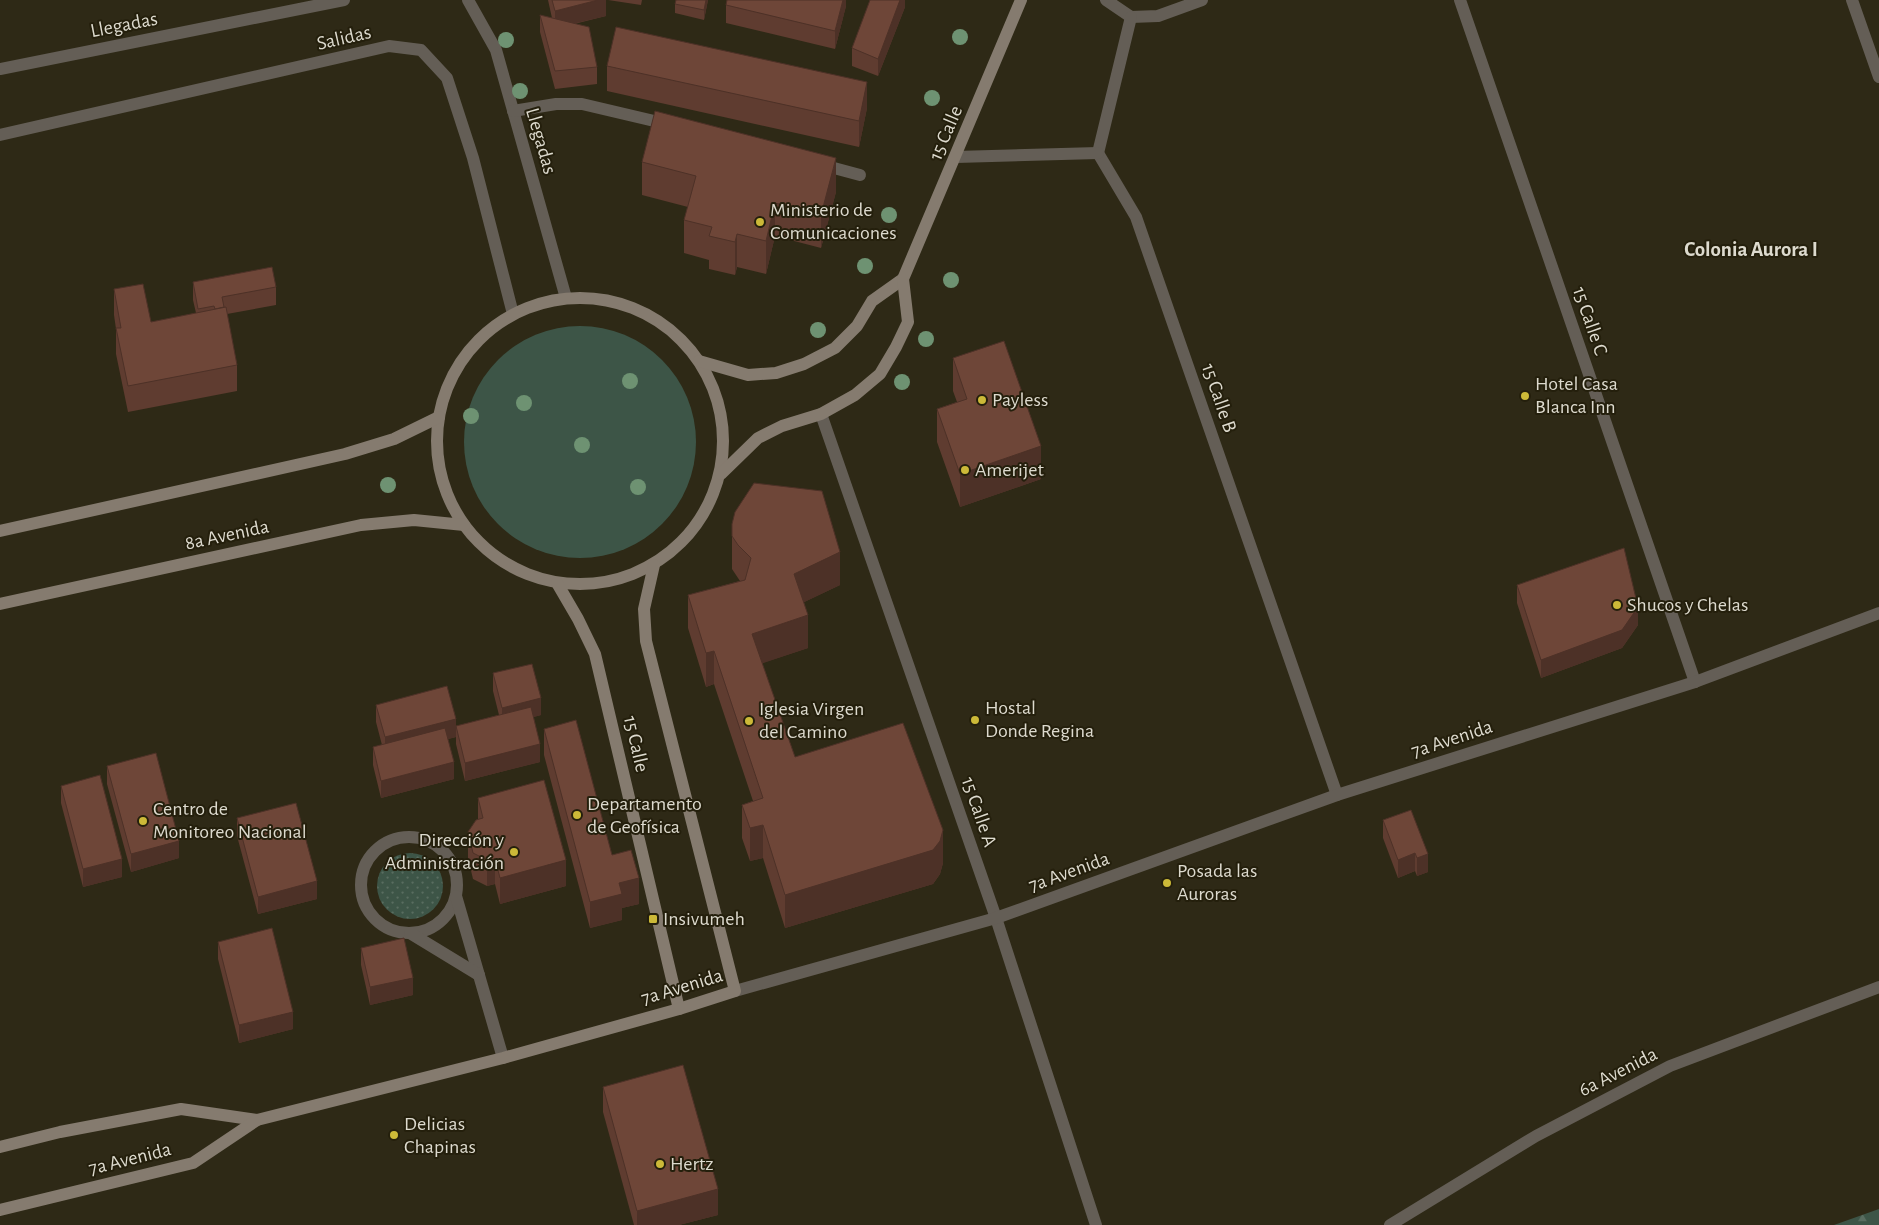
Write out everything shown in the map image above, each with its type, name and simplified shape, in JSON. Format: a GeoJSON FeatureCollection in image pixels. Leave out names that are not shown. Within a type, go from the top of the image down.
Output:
{"type":"FeatureCollection","features":[{"type":"Feature","properties":{"kind":"main road","name":"15 Calle"},"geometry":{"type":"LineString","coordinates":[[903,279],[1022,0]]}},
{"type":"Feature","properties":{"kind":"main road"},"geometry":{"type":"LineString","coordinates":[[699,361],[748,376],[776,373],[804,364],[835,348],[857,326],[872,301],[903,279],[908,322],[880,374],[856,394],[822,414],[782,426],[758,438],[721,474]]}},
{"type":"Feature","properties":{"kind":"main road"},"geometry":{"type":"LineString","coordinates":[[566,298],[604,299],[641,311],[673,332],[699,361],[716,396],[724,435],[721,474],[707,510],[684,541],[654,565],[623,579],[590,584],[556,583],[521,572],[490,552],[464,525],[446,492],[438,455],[439,417],[448,386],[457,368],[472,347],[491,329],[513,314],[566,298]]}},
{"type":"Feature","properties":{"kind":"main road"},"geometry":{"type":"LineString","coordinates":[[0,531],[345,454],[394,439],[439,417]]}},
{"type":"Feature","properties":{"kind":"main road","name":"8a Avenida"},"geometry":{"type":"LineString","coordinates":[[0,604],[361,525],[414,520],[464,525]]}},
{"type":"Feature","properties":{"kind":"main road","name":"15 Calle"},"geometry":{"type":"LineString","coordinates":[[654,565],[644,609],[646,641],[735,990]]}},
{"type":"Feature","properties":{"kind":"main road","name":"15 Calle"},"geometry":{"type":"LineString","coordinates":[[556,583],[578,619],[595,654],[679,1008]]}},
{"type":"Feature","properties":{"kind":"main road","name":"7a Avenida"},"geometry":{"type":"LineString","coordinates":[[0,1210],[193,1163],[257,1120],[503,1058],[679,1008],[735,990]]}},
{"type":"Feature","properties":{"kind":"main road","name":"7a Avenida"},"geometry":{"type":"LineString","coordinates":[[0,1147],[60,1132],[181,1108],[257,1120]]}},
{"type":"Feature","properties":{"kind":"street","name":"Llegadas"},"geometry":{"type":"LineString","coordinates":[[0,69],[344,0]]}},
{"type":"Feature","properties":{"kind":"street","name":"Llegadas"},"geometry":{"type":"LineString","coordinates":[[468,0],[496,50],[566,298]]}},
{"type":"Feature","properties":{"kind":"street"},"geometry":{"type":"LineString","coordinates":[[1106,0],[1131,16],[1158,16],[1202,0]]}},
{"type":"Feature","properties":{"kind":"street","name":"15 Calle C"},"geometry":{"type":"LineString","coordinates":[[1460,0],[1695,682]]}},
{"type":"Feature","properties":{"kind":"street"},"geometry":{"type":"LineString","coordinates":[[1852,0],[1879,77]]}},
{"type":"Feature","properties":{"kind":"street"},"geometry":{"type":"LineString","coordinates":[[956,157],[1098,153],[1131,16]]}},
{"type":"Feature","properties":{"kind":"street","name":"Salidas"},"geometry":{"type":"LineString","coordinates":[[0,135],[231,84],[389,46],[421,50],[447,78],[473,158],[513,314]]}},
{"type":"Feature","properties":{"kind":"street"},"geometry":{"type":"LineString","coordinates":[[513,111],[556,104],[582,104],[682,128]]}},
{"type":"Feature","properties":{"kind":"street","name":"15 Calle B"},"geometry":{"type":"LineString","coordinates":[[1098,153],[1136,217],[1337,795]]}},
{"type":"Feature","properties":{"kind":"street"},"geometry":{"type":"LineString","coordinates":[[804,160],[860,175]]}},
{"type":"Feature","properties":{"kind":"street","name":"15 Calle A"},"geometry":{"type":"LineString","coordinates":[[822,414],[996,918],[1096,1225]]}},
{"type":"Feature","properties":{"kind":"street","name":"7a Avenida"},"geometry":{"type":"LineString","coordinates":[[735,990],[996,918],[1337,795],[1695,682],[1879,613]]}},
{"type":"Feature","properties":{"kind":"street"},"geometry":{"type":"LineString","coordinates":[[416,837],[432,842],[444,852],[453,864],[457,880],[456,896],[450,911],[440,923],[426,931],[410,933],[395,930],[381,923],[370,912],[363,897],[361,882],[365,866],[374,852],[386,843],[401,838],[416,837]]}},
{"type":"Feature","properties":{"kind":"street"},"geometry":{"type":"LineString","coordinates":[[456,896],[503,1058]]}},
{"type":"Feature","properties":{"kind":"street"},"geometry":{"type":"LineString","coordinates":[[410,933],[479,975]]}},
{"type":"Feature","properties":{"kind":"street","name":"6a Avenida"},"geometry":{"type":"LineString","coordinates":[[1390,1225],[1536,1136],[1670,1066],[1879,987]]}},
{"type":"Feature","properties":{"kind":"green space"},"geometry":{"type":"Polygon","coordinates":[[[569,326],[591,326],[625,334],[635,339],[654,352],[670,368],[688,397],[694,419],[696,442],[694,465],[688,487],[677,507],[654,532],[625,550],[591,558],[569,558],[535,550],[525,545],[506,532],[490,516],[472,487],[464,453],[464,431],[472,397],[477,387],[490,368],[506,352],[535,334],[569,326]]]}},
{"type":"Feature","properties":{"kind":"green space"},"geometry":{"type":"Polygon","coordinates":[[[410,853],[423,856],[433,863],[440,873],[443,886],[440,899],[433,909],[423,916],[410,919],[397,916],[387,909],[380,899],[377,886],[380,873],[387,863],[397,856],[410,853]]]}},
{"type":"Feature","properties":{"kind":"green space"},"geometry":{"type":"Polygon","coordinates":[[[1879,1209],[1879,1225],[1834,1225],[1879,1209]]]}},
{"type":"Feature","properties":{"kind":"building"},"geometry":{"type":"Polygon","coordinates":[[[552,0],[598,0],[555,11],[552,0]]]}},
{"type":"Feature","properties":{"kind":"building"},"geometry":{"type":"Polygon","coordinates":[[[676,0],[706,0],[704,10],[675,4],[676,0]]]}},
{"type":"Feature","properties":{"kind":"building"},"geometry":{"type":"Polygon","coordinates":[[[727,0],[843,0],[835,31],[726,5],[727,0]]]}},
{"type":"Feature","properties":{"kind":"building"},"geometry":{"type":"Polygon","coordinates":[[[870,0],[900,0],[878,59],[852,48],[870,0]]]}},
{"type":"Feature","properties":{"kind":"building"},"geometry":{"type":"Polygon","coordinates":[[[540,15],[589,27],[597,67],[555,71],[540,15]]]}},
{"type":"Feature","properties":{"kind":"building"},"geometry":{"type":"Polygon","coordinates":[[[616,27],[867,82],[859,121],[607,66],[616,27]]]}},
{"type":"Feature","properties":{"kind":"building"},"geometry":{"type":"Polygon","coordinates":[[[655,111],[836,158],[821,215],[775,203],[766,241],[737,234],[735,242],[709,236],[712,227],[684,220],[696,176],[642,162],[655,111]]]}},
{"type":"Feature","properties":{"kind":"building"},"geometry":{"type":"Polygon","coordinates":[[[272,267],[276,287],[222,297],[224,307],[215,309],[214,306],[198,309],[193,282],[272,267]]]}},
{"type":"Feature","properties":{"kind":"building"},"geometry":{"type":"Polygon","coordinates":[[[143,284],[151,322],[226,307],[237,365],[128,386],[116,328],[121,328],[114,289],[143,284]]]}},
{"type":"Feature","properties":{"kind":"building"},"geometry":{"type":"Polygon","coordinates":[[[1004,341],[1041,446],[960,474],[937,409],[967,399],[953,358],[1004,341]]]}},
{"type":"Feature","properties":{"kind":"building","name":"Iglesia Virgen del Camino"},"geometry":{"type":"Polygon","coordinates":[[[754,483],[822,491],[840,552],[794,574],[808,615],[752,634],[795,757],[903,723],[943,830],[940,841],[933,850],[785,895],[763,825],[750,828],[742,805],[763,798],[714,651],[706,653],[688,595],[745,580],[751,558],[732,536],[732,524],[735,512],[754,483]]]}},
{"type":"Feature","properties":{"kind":"building"},"geometry":{"type":"Polygon","coordinates":[[[1624,548],[1638,607],[1622,630],[1541,660],[1517,585],[1624,548]]]}},
{"type":"Feature","properties":{"kind":"building"},"geometry":{"type":"Polygon","coordinates":[[[532,664],[541,698],[502,708],[493,673],[532,664]]]}},
{"type":"Feature","properties":{"kind":"building"},"geometry":{"type":"Polygon","coordinates":[[[447,686],[456,719],[385,737],[376,705],[447,686]]]}},
{"type":"Feature","properties":{"kind":"building"},"geometry":{"type":"Polygon","coordinates":[[[531,707],[540,744],[465,763],[456,726],[531,707]]]}},
{"type":"Feature","properties":{"kind":"building","name":"Departamento de Geofísica"},"geometry":{"type":"Polygon","coordinates":[[[576,720],[612,855],[631,850],[639,878],[619,883],[622,894],[590,902],[544,729],[576,720]]]}},
{"type":"Feature","properties":{"kind":"building"},"geometry":{"type":"Polygon","coordinates":[[[445,728],[454,762],[381,781],[373,747],[445,728]]]}},
{"type":"Feature","properties":{"kind":"building","name":"Centro de Monitoreo Nacional"},"geometry":{"type":"Polygon","coordinates":[[[156,753],[179,841],[131,854],[107,766],[156,753]]]}},
{"type":"Feature","properties":{"kind":"building"},"geometry":{"type":"Polygon","coordinates":[[[100,775],[122,859],[83,869],[61,786],[100,775]]]}},
{"type":"Feature","properties":{"kind":"building","name":"Dirección y Administración"},"geometry":{"type":"Polygon","coordinates":[[[544,780],[566,860],[500,878],[495,859],[487,860],[473,853],[468,832],[476,820],[483,818],[478,798],[544,780]]]}},
{"type":"Feature","properties":{"kind":"building"},"geometry":{"type":"Polygon","coordinates":[[[296,803],[317,881],[258,897],[237,818],[296,803]]]}},
{"type":"Feature","properties":{"kind":"building"},"geometry":{"type":"Polygon","coordinates":[[[1411,810],[1428,854],[1417,858],[1415,853],[1398,860],[1383,820],[1411,810]]]}},
{"type":"Feature","properties":{"kind":"building"},"geometry":{"type":"Polygon","coordinates":[[[272,928],[293,1012],[239,1025],[218,942],[272,928]]]}},
{"type":"Feature","properties":{"kind":"building"},"geometry":{"type":"Polygon","coordinates":[[[404,938],[413,978],[370,987],[361,948],[404,938]]]}},
{"type":"Feature","properties":{"kind":"building","name":"Hertz"},"geometry":{"type":"Polygon","coordinates":[[[683,1065],[718,1189],[637,1211],[603,1087],[683,1065]]]}},
{"type":"Feature","properties":{"kind":"place","name":"Ministerio de Comunicaciones"},"geometry":{"type":"Point","coordinates":[760,222]}},
{"type":"Feature","properties":{"kind":"place","name":"Hotel Casa Blanca Inn"},"geometry":{"type":"Point","coordinates":[1525,396]}},
{"type":"Feature","properties":{"kind":"place","name":"Payless"},"geometry":{"type":"Point","coordinates":[982,400]}},
{"type":"Feature","properties":{"kind":"place","name":"Amerijet"},"geometry":{"type":"Point","coordinates":[965,470]}},
{"type":"Feature","properties":{"kind":"place","name":"Shucos y Chelas"},"geometry":{"type":"Point","coordinates":[1617,605]}},
{"type":"Feature","properties":{"kind":"place","name":"Hostal Donde Regina"},"geometry":{"type":"Point","coordinates":[975,720]}},
{"type":"Feature","properties":{"kind":"place","name":"Iglesia Virgen del Camino"},"geometry":{"type":"Point","coordinates":[749,721]}},
{"type":"Feature","properties":{"kind":"place","name":"Departamento de Geofísica"},"geometry":{"type":"Point","coordinates":[577,815]}},
{"type":"Feature","properties":{"kind":"place","name":"Centro de Monitoreo Nacional"},"geometry":{"type":"Point","coordinates":[143,821]}},
{"type":"Feature","properties":{"kind":"place","name":"Dirección y Administración"},"geometry":{"type":"Point","coordinates":[514,852]}},
{"type":"Feature","properties":{"kind":"place","name":"Posada las Auroras"},"geometry":{"type":"Point","coordinates":[1167,883]}},
{"type":"Feature","properties":{"kind":"place","name":"Insivumeh"},"geometry":{"type":"Point","coordinates":[653,919]}},
{"type":"Feature","properties":{"kind":"place","name":"Delicias Chapinas"},"geometry":{"type":"Point","coordinates":[394,1135]}},
{"type":"Feature","properties":{"kind":"place","name":"Hertz"},"geometry":{"type":"Point","coordinates":[660,1164]}},
{"type":"Feature","properties":{"kind":"district","name":"Colonia Aurora I"},"geometry":{"type":"Point","coordinates":[1751,249]}}]}
